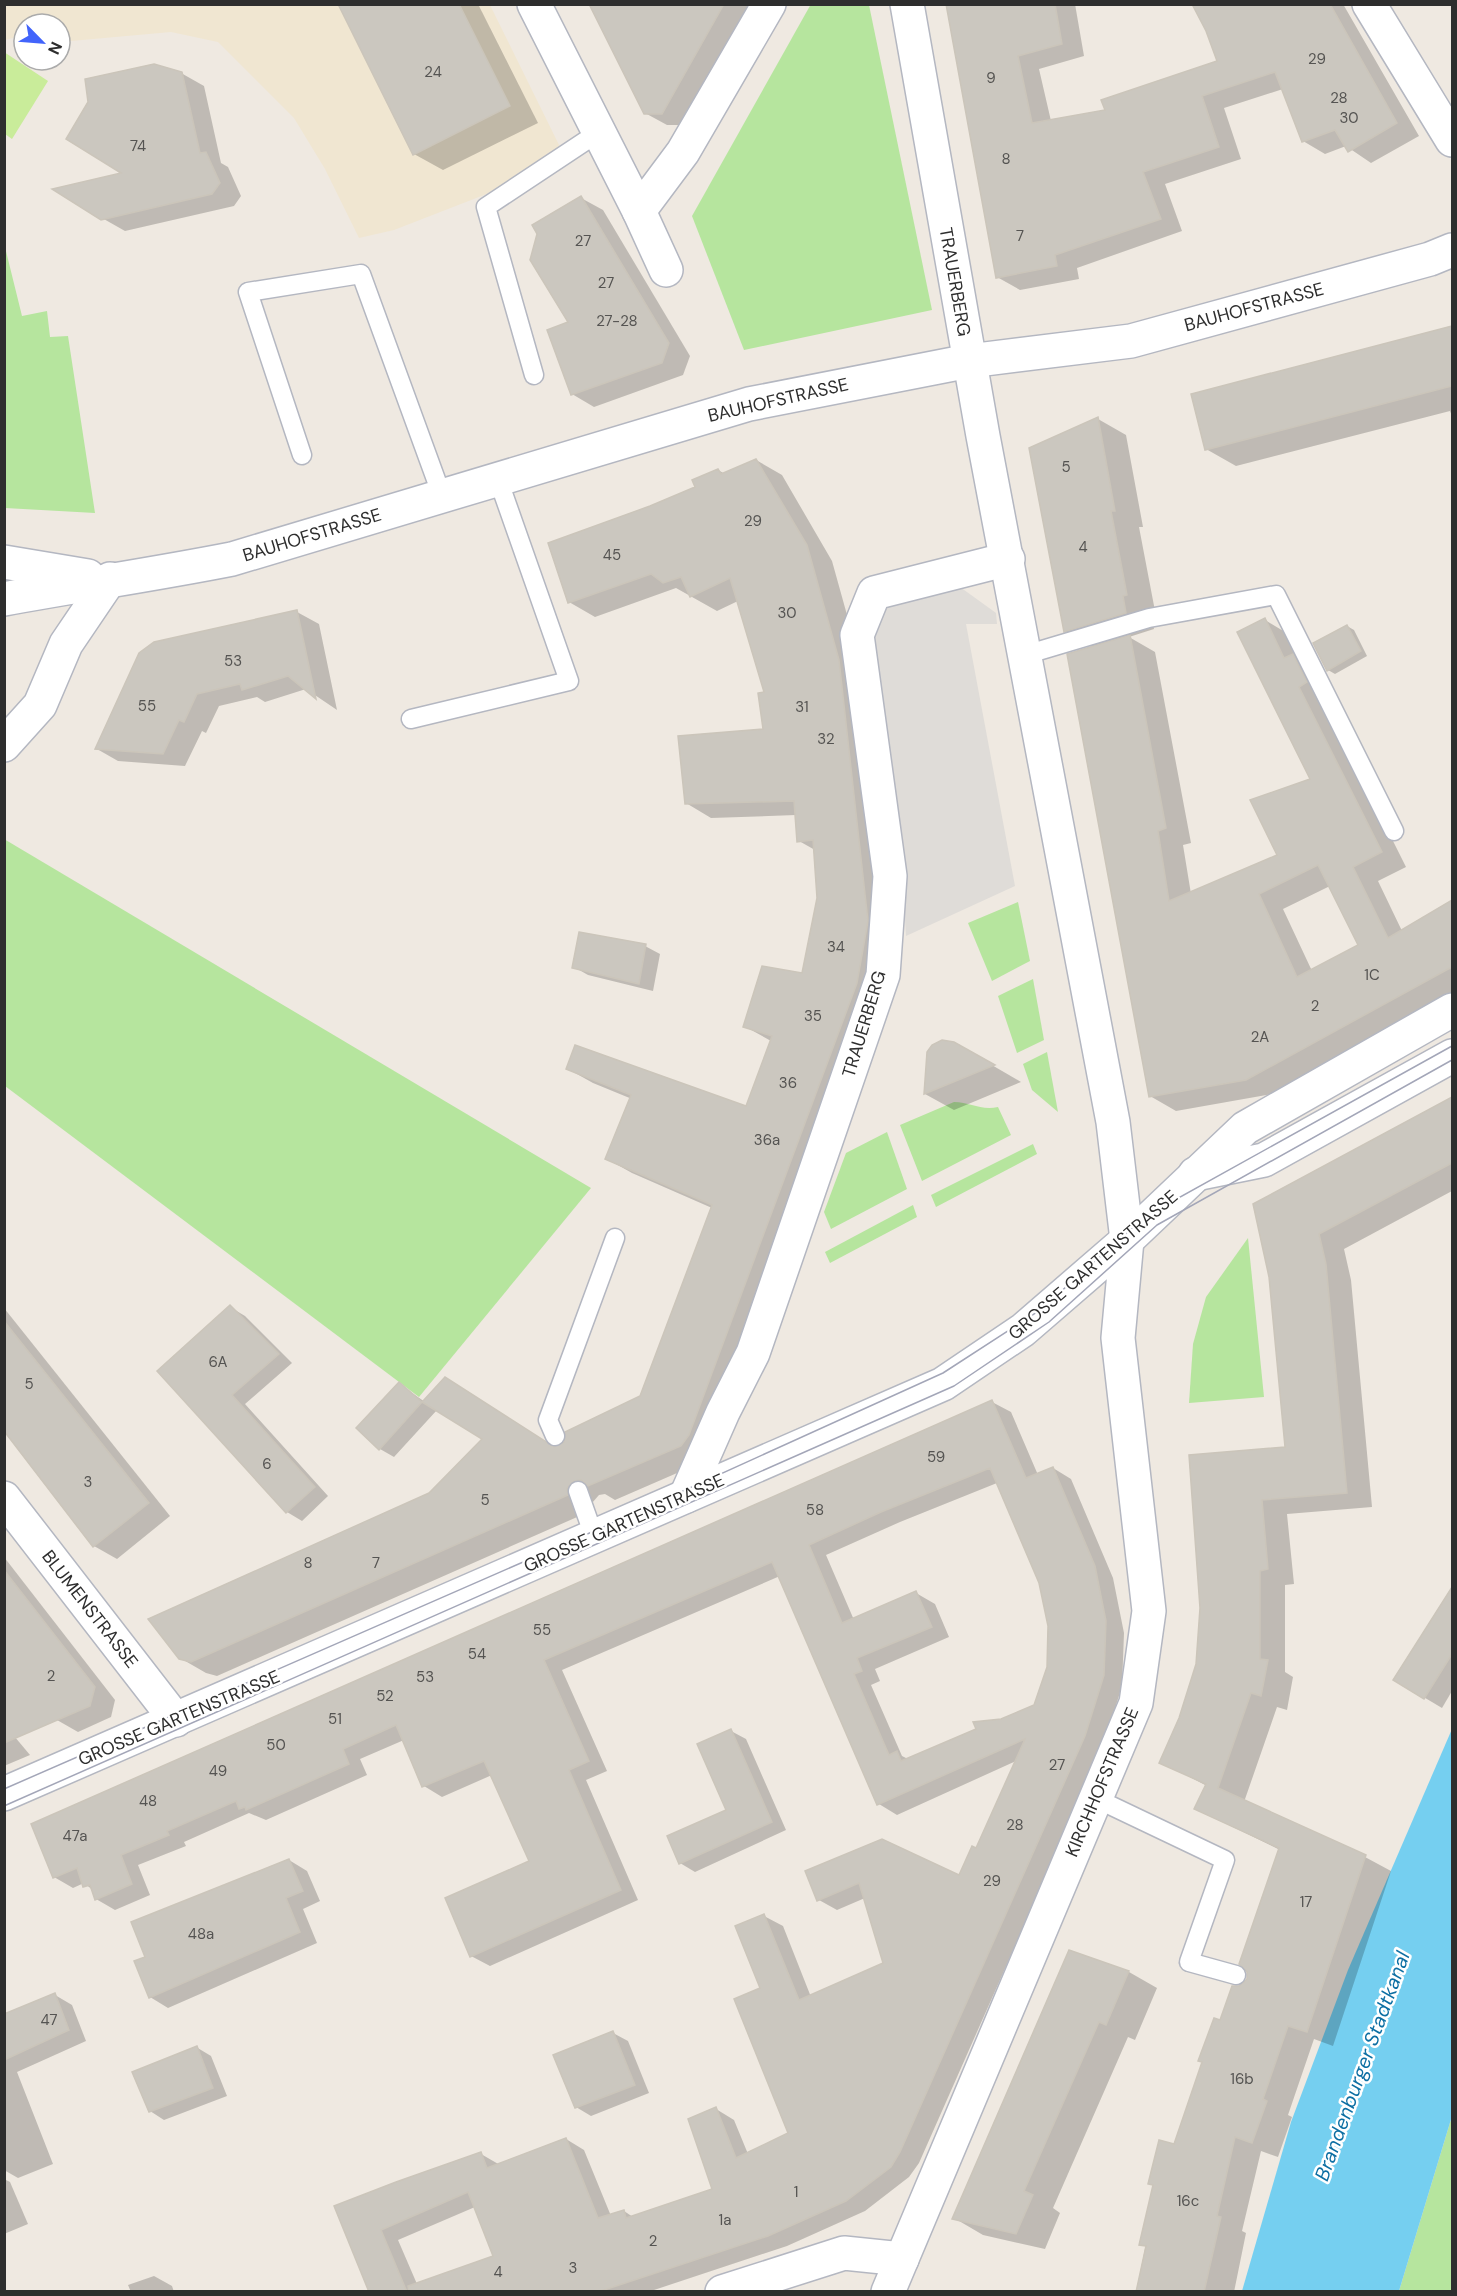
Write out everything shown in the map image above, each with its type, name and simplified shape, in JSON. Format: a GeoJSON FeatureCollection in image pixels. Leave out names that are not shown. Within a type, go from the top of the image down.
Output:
{"type":"FeatureCollection","features":[{"type":"Feature","properties":{"kind":"street"},"geometry":{"type":"LineString","coordinates":[[534,4],[639,211],[666,270]]}},
{"type":"Feature","properties":{"kind":"street"},"geometry":{"type":"LineString","coordinates":[[639,211],[683,152],[769,4]]}},
{"type":"Feature","properties":{"kind":"street","name":"TRAUERBERG"},"geometry":{"type":"LineString","coordinates":[[907,4],[969,361],[1113,1122],[1127,1240]]}},
{"type":"Feature","properties":{"kind":"street"},"geometry":{"type":"LineString","coordinates":[[1369,4],[1452,140]]}},
{"type":"Feature","properties":{"kind":"street","name":"BAUHOFSTRASSE"},"geometry":{"type":"LineString","coordinates":[[4,599],[110,579],[144,577],[232,559],[749,404],[969,361],[1131,341],[1430,259],[1452,250]]}},
{"type":"Feature","properties":{"kind":"street","name":"TRAUERBERG"},"geometry":{"type":"LineString","coordinates":[[686,1496],[723,1412],[753,1353],[883,975],[890,876],[857,635],[870,584],[1008,559]]}},
{"type":"Feature","properties":{"kind":"street","name":"BAUHOFSTRASSE"},"geometry":{"type":"LineString","coordinates":[[4,562],[110,579]]}},
{"type":"Feature","properties":{"kind":"street"},"geometry":{"type":"LineString","coordinates":[[4,745],[40,705],[66,644],[110,579]]}},
{"type":"Feature","properties":{"kind":"street","name":"GROSSE GARTENSTRASSE"},"geometry":{"type":"LineString","coordinates":[[4,1794],[943,1384],[1023,1330],[1127,1240],[1245,1128],[1452,1010]]}},
{"type":"Feature","properties":{"kind":"street"},"geometry":{"type":"LineString","coordinates":[[1195,1174],[1264,1160],[1452,1056]]}},
{"type":"Feature","properties":{"kind":"street","name":"KIRCHHOFSTRASSE"},"geometry":{"type":"LineString","coordinates":[[888,2292],[1136,1703],[1149,1611],[1118,1338],[1127,1240]]}},
{"type":"Feature","properties":{"kind":"street","name":"BLUMENSTRASSE"},"geometry":{"type":"LineString","coordinates":[[4,1498],[176,1720]]}},
{"type":"Feature","properties":{"kind":"street"},"geometry":{"type":"LineString","coordinates":[[722,2292],[844,2253],[902,2259]]}},
{"type":"Feature","properties":{"kind":"lane"},"geometry":{"type":"LineString","coordinates":[[534,375],[486,207],[599,132]]}},
{"type":"Feature","properties":{"kind":"lane"},"geometry":{"type":"LineString","coordinates":[[302,455],[248,292],[361,274],[442,496]]}},
{"type":"Feature","properties":{"kind":"lane"},"geometry":{"type":"LineString","coordinates":[[411,720],[569,681],[498,479]]}},
{"type":"Feature","properties":{"kind":"lane"},"geometry":{"type":"LineString","coordinates":[[1025,655],[1149,618],[1276,595],[1394,831]]}},
{"type":"Feature","properties":{"kind":"lane"},"geometry":{"type":"LineString","coordinates":[[555,1436],[548,1420],[615,1238]]}},
{"type":"Feature","properties":{"kind":"lane"},"geometry":{"type":"LineString","coordinates":[[578,1491],[594,1536]]}},
{"type":"Feature","properties":{"kind":"lane"},"geometry":{"type":"LineString","coordinates":[[1095,1798],[1225,1860],[1189,1962],[1236,1975]]}},
{"type":"Feature","properties":{"kind":"shaded area"},"geometry":{"type":"Polygon","coordinates":[[[5,5],[490,5],[561,149],[524,176],[484,195],[394,230],[359,238],[325,169],[294,118],[218,42],[171,32],[72,41],[72,12],[12,12],[12,38],[5,40],[5,5]]]}},
{"type":"Feature","properties":{"kind":"shaded area"},"geometry":{"type":"Polygon","coordinates":[[[960,587],[996,613],[997,624],[966,624],[1015,886],[906,936],[902,873],[872,635],[887,602],[960,587]]]}},
{"type":"Feature","properties":{"kind":"green space"},"geometry":{"type":"Polygon","coordinates":[[[811,4],[869,5],[932,310],[744,350],[692,216],[811,4]]]}},
{"type":"Feature","properties":{"kind":"green space"},"geometry":{"type":"Polygon","coordinates":[[[4,52],[12,57],[12,72],[34,72],[48,81],[12,139],[5,134],[4,52]]]}},
{"type":"Feature","properties":{"kind":"green space"},"geometry":{"type":"Polygon","coordinates":[[[4,243],[22,316],[47,311],[50,337],[68,336],[95,513],[5,508],[4,243]]]}},
{"type":"Feature","properties":{"kind":"green space"},"geometry":{"type":"Polygon","coordinates":[[[4,839],[591,1188],[419,1397],[5,1086],[4,839]]]}},
{"type":"Feature","properties":{"kind":"green space"},"geometry":{"type":"Polygon","coordinates":[[[1018,902],[1030,961],[992,981],[968,923],[1018,902]]]}},
{"type":"Feature","properties":{"kind":"green space"},"geometry":{"type":"Polygon","coordinates":[[[1033,979],[1044,1040],[1017,1053],[998,996],[1033,979]]]}},
{"type":"Feature","properties":{"kind":"green space"},"geometry":{"type":"Polygon","coordinates":[[[1047,1052],[1058,1112],[1032,1090],[1023,1064],[1047,1052]]]}},
{"type":"Feature","properties":{"kind":"green space"},"geometry":{"type":"Polygon","coordinates":[[[954,1102],[986,1108],[998,1107],[1011,1135],[922,1181],[900,1125],[954,1102]]]}},
{"type":"Feature","properties":{"kind":"green space"},"geometry":{"type":"Polygon","coordinates":[[[887,1132],[907,1189],[831,1229],[824,1212],[846,1153],[887,1132]]]}},
{"type":"Feature","properties":{"kind":"green space"},"geometry":{"type":"Polygon","coordinates":[[[1033,1144],[1037,1154],[936,1207],[931,1195],[1033,1144]]]}},
{"type":"Feature","properties":{"kind":"green space"},"geometry":{"type":"Polygon","coordinates":[[[913,1205],[917,1217],[830,1263],[825,1252],[913,1205]]]}},
{"type":"Feature","properties":{"kind":"green space"},"geometry":{"type":"Polygon","coordinates":[[[1248,1238],[1264,1397],[1189,1403],[1193,1344],[1206,1297],[1248,1238]]]}},
{"type":"Feature","properties":{"kind":"green space"},"geometry":{"type":"Polygon","coordinates":[[[1452,2116],[1452,2291],[1399,2291],[1452,2116]]]}},
{"type":"Feature","properties":{"kind":"water","name":"Brandenburger Stadtkanal"},"geometry":{"type":"Polygon","coordinates":[[[1452,1729],[1452,2116],[1399,2291],[1242,2291],[1291,2122],[1348,1970],[1452,1729]]]}},
{"type":"Feature","properties":{"kind":"building"},"geometry":{"type":"Polygon","coordinates":[[[338,4],[459,4],[510,106],[413,155],[338,4]]]}},
{"type":"Feature","properties":{"kind":"building"},"geometry":{"type":"Polygon","coordinates":[[[589,4],[724,4],[662,114],[644,114],[589,4]]]}},
{"type":"Feature","properties":{"kind":"building"},"geometry":{"type":"Polygon","coordinates":[[[946,4],[1055,4],[1062,44],[1018,56],[1032,123],[1105,110],[1101,100],[1217,61],[1206,31],[1192,4],[1330,4],[1397,123],[1348,152],[1335,130],[1302,142],[1275,72],[1202,96],[1219,147],[1143,172],[1161,219],[1055,255],[1057,266],[996,278],[946,4]]]}},
{"type":"Feature","properties":{"kind":"building"},"geometry":{"type":"Polygon","coordinates":[[[154,64],[182,72],[200,153],[206,152],[220,183],[212,194],[101,220],[52,189],[121,173],[66,139],[88,102],[85,79],[154,64]]]}},
{"type":"Feature","properties":{"kind":"building"},"geometry":{"type":"Polygon","coordinates":[[[581,196],[669,343],[662,363],[571,395],[547,330],[568,322],[530,260],[537,234],[532,225],[581,196]]]}},
{"type":"Feature","properties":{"kind":"building"},"geometry":{"type":"Polygon","coordinates":[[[1452,326],[1452,386],[1205,450],[1191,394],[1452,326]]]}},
{"type":"Feature","properties":{"kind":"building"},"geometry":{"type":"Polygon","coordinates":[[[1098,417],[1115,511],[1111,511],[1127,595],[1123,596],[1126,613],[1064,632],[1029,448],[1098,417]]]}},
{"type":"Feature","properties":{"kind":"building"},"geometry":{"type":"Polygon","coordinates":[[[756,459],[807,545],[839,660],[868,921],[857,983],[689,1435],[681,1446],[588,1486],[581,1480],[574,1481],[567,1488],[568,1495],[191,1662],[179,1659],[148,1619],[429,1493],[482,1439],[422,1402],[445,1377],[554,1447],[564,1442],[565,1432],[640,1396],[712,1205],[605,1159],[631,1095],[566,1069],[575,1045],[746,1106],[772,1036],[743,1027],[762,966],[802,973],[817,898],[813,840],[797,842],[794,801],[685,804],[678,736],[763,729],[758,693],[764,692],[730,578],[690,597],[681,577],[663,583],[651,574],[568,603],[548,543],[695,487],[692,480],[718,469],[721,474],[756,459]]]}},
{"type":"Feature","properties":{"kind":"building"},"geometry":{"type":"Polygon","coordinates":[[[297,610],[316,699],[288,676],[242,690],[240,684],[197,694],[184,722],[179,720],[163,754],[95,749],[139,653],[154,642],[297,610]]]}},
{"type":"Feature","properties":{"kind":"building"},"geometry":{"type":"Polygon","coordinates":[[[1265,618],[1284,658],[1293,654],[1307,682],[1299,687],[1382,852],[1353,867],[1388,938],[1452,900],[1452,967],[1246,1080],[1149,1097],[1067,654],[1130,635],[1166,828],[1158,831],[1169,901],[1277,855],[1250,800],[1310,779],[1237,632],[1265,618]],[[1318,865],[1259,894],[1297,977],[1358,945],[1318,865]]]}},
{"type":"Feature","properties":{"kind":"building"},"geometry":{"type":"Polygon","coordinates":[[[1347,625],[1361,651],[1327,671],[1313,643],[1347,625]]]}},
{"type":"Feature","properties":{"kind":"building"},"geometry":{"type":"Polygon","coordinates":[[[579,932],[646,944],[639,984],[572,968],[579,932]]]}},
{"type":"Feature","properties":{"kind":"building"},"geometry":{"type":"Polygon","coordinates":[[[942,1040],[954,1042],[995,1065],[924,1094],[927,1052],[932,1045],[942,1040]]]}},
{"type":"Feature","properties":{"kind":"building"},"geometry":{"type":"Polygon","coordinates":[[[1452,1097],[1452,1163],[1319,1234],[1326,1264],[1347,1493],[1262,1500],[1268,1569],[1260,1571],[1260,1659],[1268,1660],[1261,1696],[1251,1693],[1218,1788],[1366,1855],[1307,2032],[1288,2026],[1263,2099],[1267,2101],[1252,2143],[1235,2137],[1217,2216],[1221,2217],[1204,2292],[1136,2292],[1146,2246],[1139,2245],[1153,2185],[1148,2184],[1159,2140],[1174,2144],[1202,2062],[1198,2061],[1214,2018],[1220,2020],[1232,1986],[1239,1986],[1247,1979],[1247,1972],[1239,1964],[1279,1848],[1194,1809],[1206,1784],[1159,1763],[1179,1718],[1196,1664],[1200,1608],[1189,1455],[1285,1447],[1269,1277],[1253,1204],[1452,1097]]]}},
{"type":"Feature","properties":{"kind":"building"},"geometry":{"type":"Polygon","coordinates":[[[230,1305],[279,1354],[232,1395],[315,1487],[286,1513],[157,1371],[230,1305]]]}},
{"type":"Feature","properties":{"kind":"building"},"geometry":{"type":"Polygon","coordinates":[[[4,1321],[149,1503],[93,1547],[4,1431],[4,1321]]]}},
{"type":"Feature","properties":{"kind":"building"},"geometry":{"type":"Polygon","coordinates":[[[399,1382],[422,1402],[379,1450],[356,1428],[399,1382]]]}},
{"type":"Feature","properties":{"kind":"building"},"geometry":{"type":"Polygon","coordinates":[[[992,1400],[1026,1478],[1053,1467],[1095,1566],[1106,1621],[1104,1675],[1085,1736],[900,2152],[891,2167],[846,2201],[768,2236],[598,2292],[409,2292],[408,2286],[493,2256],[468,2192],[381,2230],[407,2292],[369,2292],[334,2206],[481,2152],[487,2168],[566,2138],[598,2218],[624,2210],[626,2218],[712,2189],[688,2119],[716,2107],[736,2158],[788,2133],[734,1999],[760,1988],[735,1926],[764,1914],[799,2000],[883,1963],[859,1883],[817,1901],[805,1871],[882,1839],[959,1875],[972,1846],[976,1848],[1025,1739],[877,1805],[772,1562],[544,1660],[589,1761],[569,1770],[621,1890],[470,1957],[445,1898],[529,1861],[484,1761],[422,1787],[396,1725],[343,1749],[349,1764],[246,1810],[245,1807],[239,1809],[236,1801],[167,1831],[169,1835],[121,1855],[132,1884],[95,1900],[90,1885],[83,1887],[77,1868],[53,1878],[31,1824],[992,1400]],[[990,1468],[881,1512],[809,1545],[842,1623],[916,1591],[932,1627],[857,1658],[862,1671],[854,1674],[889,1755],[897,1751],[901,1761],[976,1729],[973,1722],[1001,1719],[1034,1705],[1047,1667],[1048,1626],[1039,1583],[990,1468]]]}},
{"type":"Feature","properties":{"kind":"building"},"geometry":{"type":"Polygon","coordinates":[[[4,1570],[95,1687],[90,1706],[4,1743],[4,1570]]]}},
{"type":"Feature","properties":{"kind":"building"},"geometry":{"type":"Polygon","coordinates":[[[1452,1587],[1452,1654],[1424,1699],[1393,1680],[1452,1587]]]}},
{"type":"Feature","properties":{"kind":"building"},"geometry":{"type":"Polygon","coordinates":[[[731,1729],[772,1822],[679,1864],[667,1836],[726,1810],[697,1744],[731,1729]]]}},
{"type":"Feature","properties":{"kind":"building"},"geometry":{"type":"Polygon","coordinates":[[[289,1859],[303,1891],[286,1898],[300,1932],[149,1998],[134,1961],[145,1957],[131,1922],[289,1859]]]}},
{"type":"Feature","properties":{"kind":"building"},"geometry":{"type":"Polygon","coordinates":[[[1069,1950],[1129,1971],[1106,2025],[1099,2022],[1024,2191],[1033,2195],[1016,2234],[952,2219],[1069,1950]]]}},
{"type":"Feature","properties":{"kind":"building"},"geometry":{"type":"Polygon","coordinates":[[[55,1993],[69,2030],[4,2060],[4,2014],[55,1993]]]}},
{"type":"Feature","properties":{"kind":"building"},"geometry":{"type":"Polygon","coordinates":[[[613,2031],[635,2085],[575,2108],[553,2055],[613,2031]]]}},
{"type":"Feature","properties":{"kind":"building"},"geometry":{"type":"Polygon","coordinates":[[[197,2046],[213,2088],[149,2112],[132,2072],[197,2046]]]}},
{"type":"Feature","properties":{"kind":"tram line"},"geometry":{"type":"LineString","coordinates":[[4,1789],[617,1521],[943,1373],[1040,1310],[1146,1216],[1452,1046]]}},
{"type":"Feature","properties":{"kind":"tram line"},"geometry":{"type":"LineString","coordinates":[[4,1806],[954,1386],[1049,1322],[1157,1225],[1452,1060]]}}]}
